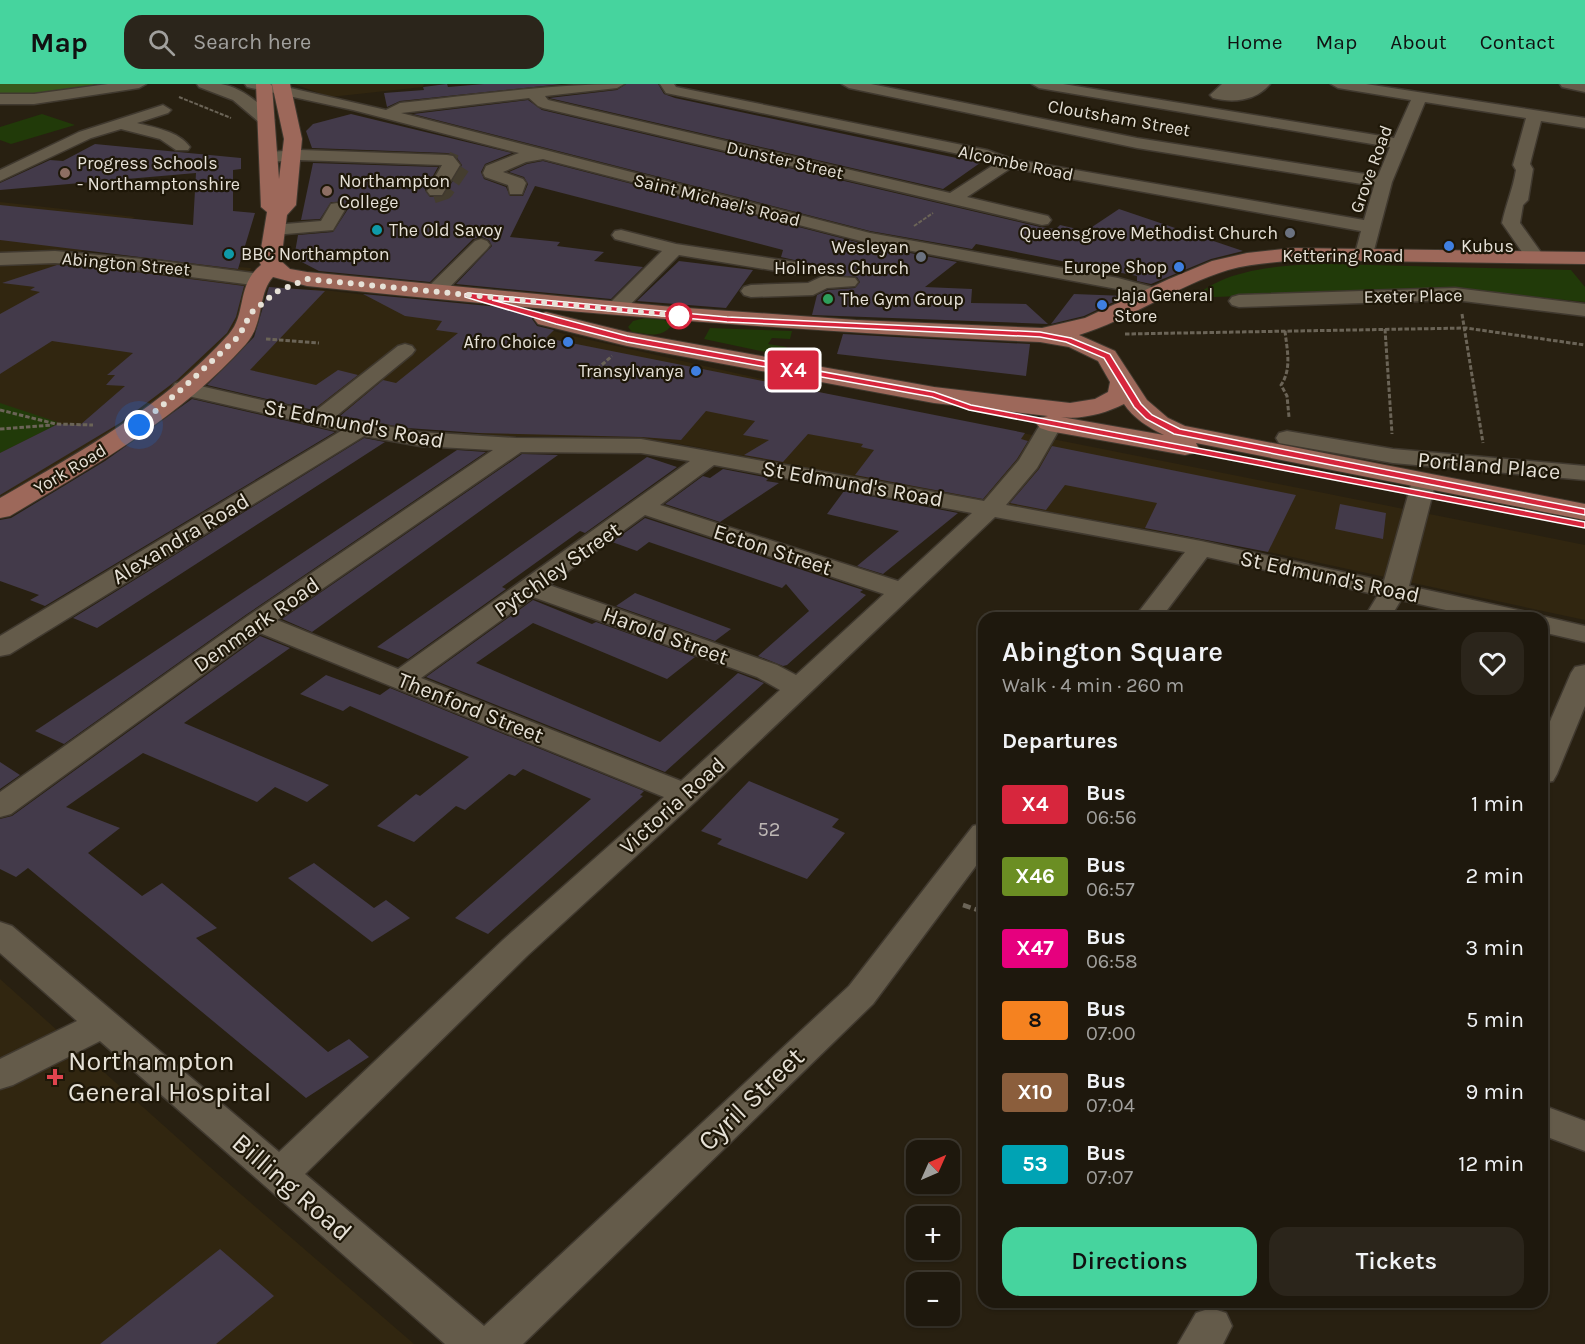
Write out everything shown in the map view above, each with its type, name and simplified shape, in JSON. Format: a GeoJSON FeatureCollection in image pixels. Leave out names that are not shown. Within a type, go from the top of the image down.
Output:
{"type":"FeatureCollection","features":[{"type":"Feature","properties":{"kind":"main road"},"geometry":{"type":"LineString","coordinates":[[259,85],[266,115],[270,206],[275,221],[270,261],[272,266],[283,274],[307,279],[434,293],[727,320],[1040,335],[1075,341],[1107,356],[1124,380],[1137,405],[1159,423],[1194,437],[1279,445],[1423,487],[1585,525]]}},
{"type":"Feature","properties":{"kind":"main road"},"geometry":{"type":"LineString","coordinates":[[275,221],[286,205],[292,155],[292,139],[283,92]]}},
{"type":"Feature","properties":{"kind":"main road","name":"Kettering Road"},"geometry":{"type":"LineString","coordinates":[[1040,335],[1118,324],[1156,294],[1219,266],[1256,258],[1293,254],[1364,254],[1585,258]]}},
{"type":"Feature","properties":{"kind":"main road","name":"York Road"},"geometry":{"type":"LineString","coordinates":[[0,510],[118,441],[183,388],[239,336],[251,313],[251,299],[258,279],[272,266]]}},
{"type":"Feature","properties":{"kind":"main road"},"geometry":{"type":"LineString","coordinates":[[251,313],[276,292],[307,279]]}},
{"type":"Feature","properties":{"kind":"main road"},"geometry":{"type":"LineString","coordinates":[[468,296],[627,339],[934,395],[1070,411],[1112,401],[1119,396],[1124,380]]}},
{"type":"Feature","properties":{"kind":"main road"},"geometry":{"type":"LineString","coordinates":[[625,310],[626,317],[618,327],[627,339]]}},
{"type":"Feature","properties":{"kind":"main road"},"geometry":{"type":"LineString","coordinates":[[659,345],[671,338],[682,326],[672,315]]}},
{"type":"Feature","properties":{"kind":"main road"},"geometry":{"type":"LineString","coordinates":[[1107,356],[1106,340],[1118,324]]}},
{"type":"Feature","properties":{"kind":"main road"},"geometry":{"type":"LineString","coordinates":[[934,395],[969,407],[1052,423],[1423,487],[1585,512]]}},
{"type":"Feature","properties":{"kind":"street"},"geometry":{"type":"LineString","coordinates":[[0,111],[34,99],[108,86],[139,84]]}},
{"type":"Feature","properties":{"kind":"street"},"geometry":{"type":"LineString","coordinates":[[204,84],[237,95],[266,115],[283,92],[259,85]]}},
{"type":"Feature","properties":{"kind":"street"},"geometry":{"type":"LineString","coordinates":[[385,114],[400,108],[617,84]]}},
{"type":"Feature","properties":{"kind":"street","name":"Alcombe Road"},"geometry":{"type":"LineString","coordinates":[[667,84],[671,90],[987,155],[1008,163],[1104,182],[1371,227]]}},
{"type":"Feature","properties":{"kind":"street","name":"Cloutsham Street"},"geometry":{"type":"LineString","coordinates":[[849,84],[1137,143],[1384,182]]}},
{"type":"Feature","properties":{"kind":"street"},"geometry":{"type":"LineString","coordinates":[[1039,84],[1166,108],[1399,144]]}},
{"type":"Feature","properties":{"kind":"street"},"geometry":{"type":"LineString","coordinates":[[1338,84],[1585,123]]}},
{"type":"Feature","properties":{"kind":"street","name":"Saint Michael's Road"},"geometry":{"type":"LineString","coordinates":[[283,92],[324,99],[385,114],[502,146],[870,238],[892,240],[1118,284],[1156,294]]}},
{"type":"Feature","properties":{"kind":"street","name":"Dunster Street"},"geometry":{"type":"LineString","coordinates":[[532,93],[543,103],[1042,220]]}},
{"type":"Feature","properties":{"kind":"street","name":"Grove Road"},"geometry":{"type":"LineString","coordinates":[[1364,254],[1384,182],[1419,98]]}},
{"type":"Feature","properties":{"kind":"street"},"geometry":{"type":"LineString","coordinates":[[0,99],[34,99]]}},
{"type":"Feature","properties":{"kind":"street"},"geometry":{"type":"LineString","coordinates":[[3,181],[85,135],[163,110]]}},
{"type":"Feature","properties":{"kind":"street"},"geometry":{"type":"LineString","coordinates":[[1534,115],[1521,165],[1525,169],[1519,200],[1515,203],[1511,223],[1536,258]]}},
{"type":"Feature","properties":{"kind":"street"},"geometry":{"type":"LineString","coordinates":[[122,124],[166,136],[182,147]]}},
{"type":"Feature","properties":{"kind":"street"},"geometry":{"type":"LineString","coordinates":[[483,180],[480,170],[503,153],[502,146]]}},
{"type":"Feature","properties":{"kind":"street"},"geometry":{"type":"LineString","coordinates":[[268,157],[292,155],[447,160],[452,165],[436,191]]}},
{"type":"Feature","properties":{"kind":"street"},"geometry":{"type":"LineString","coordinates":[[516,190],[517,183],[494,176],[490,173],[492,170],[524,158],[540,155]]}},
{"type":"Feature","properties":{"kind":"street"},"geometry":{"type":"LineString","coordinates":[[953,199],[1008,163]]}},
{"type":"Feature","properties":{"kind":"street"},"geometry":{"type":"LineString","coordinates":[[275,221],[327,226],[337,208]]}},
{"type":"Feature","properties":{"kind":"street"},"geometry":{"type":"LineString","coordinates":[[621,235],[675,249],[795,268]]}},
{"type":"Feature","properties":{"kind":"street"},"geometry":{"type":"LineString","coordinates":[[434,293],[481,244]]}},
{"type":"Feature","properties":{"kind":"street"},"geometry":{"type":"LineString","coordinates":[[625,310],[675,249]]}},
{"type":"Feature","properties":{"kind":"street","name":"Abington Street"},"geometry":{"type":"LineString","coordinates":[[8,260],[56,257],[172,267],[253,279]]}},
{"type":"Feature","properties":{"kind":"street"},"geometry":{"type":"LineString","coordinates":[[0,274],[8,260]]}},
{"type":"Feature","properties":{"kind":"street"},"geometry":{"type":"LineString","coordinates":[[727,320],[773,265]]}},
{"type":"Feature","properties":{"kind":"street"},"geometry":{"type":"LineString","coordinates":[[752,291],[813,289],[823,282],[848,282]]}},
{"type":"Feature","properties":{"kind":"street","name":"Exeter Place"},"geometry":{"type":"LineString","coordinates":[[1239,301],[1455,294],[1585,310]]}},
{"type":"Feature","properties":{"kind":"street"},"geometry":{"type":"LineString","coordinates":[[319,419],[405,350]]}},
{"type":"Feature","properties":{"kind":"street","name":"St Edmund's Road"},"geometry":{"type":"LineString","coordinates":[[183,388],[360,429],[420,439],[516,445],[641,446],[710,457],[1200,548],[1493,612]]}},
{"type":"Feature","properties":{"kind":"street","name":"Victoria Road"},"geometry":{"type":"LineString","coordinates":[[279,1176],[514,948],[685,794],[990,509],[1029,462],[1052,423]]}},
{"type":"Feature","properties":{"kind":"street","name":"Alexandra Road"},"geometry":{"type":"LineString","coordinates":[[0,648],[360,429]]}},
{"type":"Feature","properties":{"kind":"street","name":"Denmark Road"},"geometry":{"type":"LineString","coordinates":[[0,807],[257,622],[516,445]]}},
{"type":"Feature","properties":{"kind":"street","name":"Portland Place"},"geometry":{"type":"LineString","coordinates":[[1279,445],[1585,473]]}},
{"type":"Feature","properties":{"kind":"street","name":"Pytchley Street"},"geometry":{"type":"LineString","coordinates":[[402,680],[710,457]]}},
{"type":"Feature","properties":{"kind":"street"},"geometry":{"type":"LineString","coordinates":[[1381,612],[1395,589],[1423,487]]}},
{"type":"Feature","properties":{"kind":"street","name":"Ecton Street"},"geometry":{"type":"LineString","coordinates":[[643,507],[902,591]]}},
{"type":"Feature","properties":{"kind":"street"},"geometry":{"type":"LineString","coordinates":[[1152,612],[1200,548]]}},
{"type":"Feature","properties":{"kind":"street","name":"Harold Street"},"geometry":{"type":"LineString","coordinates":[[531,587],[767,671],[798,688]]}},
{"type":"Feature","properties":{"kind":"street","name":"Thenford Street"},"geometry":{"type":"LineString","coordinates":[[257,622],[685,794]]}},
{"type":"Feature","properties":{"kind":"street"},"geometry":{"type":"LineString","coordinates":[[1548,625],[1585,634]]}},
{"type":"Feature","properties":{"kind":"street"},"geometry":{"type":"LineString","coordinates":[[1548,760],[1585,674]]}},
{"type":"Feature","properties":{"kind":"street","name":"Cyril Street"},"geometry":{"type":"LineString","coordinates":[[494,1344],[861,995],[978,841]]}},
{"type":"Feature","properties":{"kind":"street","name":"Billing Road"},"geometry":{"type":"LineString","coordinates":[[0,934],[475,1344]]}},
{"type":"Feature","properties":{"kind":"street"},"geometry":{"type":"LineString","coordinates":[[0,1075],[102,1024]]}},
{"type":"Feature","properties":{"kind":"street"},"geometry":{"type":"LineString","coordinates":[[1548,1121],[1585,1136]]}},
{"type":"Feature","properties":{"kind":"path"},"geometry":{"type":"LineString","coordinates":[[176,96],[235,120]]}},
{"type":"Feature","properties":{"kind":"path"},"geometry":{"type":"LineString","coordinates":[[892,240],[953,199]]}},
{"type":"Feature","properties":{"kind":"path"},"geometry":{"type":"LineString","coordinates":[[1118,324],[1284,331],[1466,328],[1585,345]]}},
{"type":"Feature","properties":{"kind":"path"},"geometry":{"type":"LineString","coordinates":[[1466,328],[1486,464]]}},
{"type":"Feature","properties":{"kind":"path"},"geometry":{"type":"LineString","coordinates":[[1385,329],[1393,456]]}},
{"type":"Feature","properties":{"kind":"path"},"geometry":{"type":"LineString","coordinates":[[1279,445],[1289,411],[1287,396],[1281,385],[1287,376],[1288,366],[1284,331]]}},
{"type":"Feature","properties":{"kind":"path"},"geometry":{"type":"LineString","coordinates":[[239,336],[319,344]]}},
{"type":"Feature","properties":{"kind":"path"},"geometry":{"type":"LineString","coordinates":[[0,410],[56,424]]}},
{"type":"Feature","properties":{"kind":"path"},"geometry":{"type":"LineString","coordinates":[[0,429],[56,424],[139,425]]}},
{"type":"Feature","properties":{"kind":"shaded area"},"geometry":{"type":"Polygon","coordinates":[[[294,84],[424,84],[423,87],[330,97],[294,84]]]}},
{"type":"Feature","properties":{"kind":"shaded area"},"geometry":{"type":"Polygon","coordinates":[[[0,202],[135,217],[79,253],[251,268],[238,323],[195,377],[0,509],[0,202]]]}},
{"type":"Feature","properties":{"kind":"shaded area"},"geometry":{"type":"Polygon","coordinates":[[[315,289],[468,307],[568,335],[841,397],[1585,545],[1585,620],[1231,544],[670,442],[600,437],[500,436],[400,425],[209,382],[301,292],[315,289]]]}},
{"type":"Feature","properties":{"kind":"shaded area","name":"Northampton General Hospital"},"geometry":{"type":"Polygon","coordinates":[[[0,979],[220,1176],[414,1344],[0,1344],[0,979]]]}},
{"type":"Feature","properties":{"kind":"green space"},"geometry":{"type":"Polygon","coordinates":[[[0,84],[98,84],[42,95],[0,94],[0,84]]]}},
{"type":"Feature","properties":{"kind":"green space"},"geometry":{"type":"Polygon","coordinates":[[[42,114],[75,125],[11,144],[0,140],[0,127],[42,114]]]}},
{"type":"Feature","properties":{"kind":"green space"},"geometry":{"type":"Polygon","coordinates":[[[1331,264],[1571,270],[1585,287],[1585,302],[1449,288],[1191,298],[1216,283],[1246,272],[1289,266],[1331,264]]]}},
{"type":"Feature","properties":{"kind":"green space"},"geometry":{"type":"Polygon","coordinates":[[[645,318],[664,320],[672,325],[659,334],[632,332],[628,327],[633,321],[645,318]]]}},
{"type":"Feature","properties":{"kind":"green space"},"geometry":{"type":"Polygon","coordinates":[[[710,328],[792,331],[790,339],[772,338],[768,344],[787,347],[779,355],[704,339],[710,328]]]}},
{"type":"Feature","properties":{"kind":"green space"},"geometry":{"type":"Polygon","coordinates":[[[0,403],[57,422],[54,426],[0,453],[0,403]]]}},
{"type":"Feature","properties":{"kind":"building"},"geometry":{"type":"Polygon","coordinates":[[[447,84],[448,87],[484,84],[562,84],[400,101],[387,107],[384,93],[424,90],[423,87],[447,84]]]}},
{"type":"Feature","properties":{"kind":"building"},"geometry":{"type":"Polygon","coordinates":[[[626,84],[658,84],[664,94],[675,98],[980,163],[943,189],[549,98],[617,90],[626,84]]]}},
{"type":"Feature","properties":{"kind":"building"},"geometry":{"type":"Polygon","coordinates":[[[528,100],[542,110],[1040,227],[1056,229],[1060,225],[1086,231],[1119,209],[1243,251],[1211,259],[1151,284],[1137,281],[1137,276],[976,244],[972,249],[870,231],[413,114],[528,100]]]}},
{"type":"Feature","properties":{"kind":"building"},"geometry":{"type":"Polygon","coordinates":[[[351,114],[512,153],[485,164],[481,172],[484,179],[506,187],[510,196],[523,196],[528,184],[524,177],[509,172],[527,164],[543,161],[868,245],[957,262],[925,287],[972,289],[971,303],[1026,304],[1048,324],[812,315],[817,295],[828,290],[855,288],[860,282],[857,277],[823,274],[825,267],[781,257],[783,250],[535,186],[510,237],[560,242],[557,246],[604,252],[594,261],[643,267],[611,299],[456,284],[492,246],[489,240],[482,237],[473,239],[430,282],[319,271],[294,258],[298,235],[333,232],[348,209],[343,202],[331,202],[320,219],[301,220],[313,163],[438,167],[425,190],[430,197],[444,196],[462,165],[455,155],[447,153],[312,148],[306,131],[313,124],[351,114]]]}},
{"type":"Feature","properties":{"kind":"building"},"geometry":{"type":"Polygon","coordinates":[[[95,144],[241,158],[241,169],[233,170],[233,211],[255,213],[238,269],[0,240],[0,205],[193,225],[196,173],[0,190],[0,183],[50,160],[63,161],[95,144]]]}},
{"type":"Feature","properties":{"kind":"building"},"geometry":{"type":"Polygon","coordinates":[[[679,261],[753,270],[726,308],[637,301],[679,261]]]}},
{"type":"Feature","properties":{"kind":"building"},"geometry":{"type":"Polygon","coordinates":[[[57,265],[105,268],[244,286],[236,317],[227,333],[177,380],[120,423],[0,495],[0,453],[58,424],[80,425],[125,386],[106,385],[115,375],[107,375],[133,353],[52,341],[0,374],[0,314],[40,292],[30,290],[35,287],[2,283],[57,265]]]}},
{"type":"Feature","properties":{"kind":"building"},"geometry":{"type":"Polygon","coordinates":[[[269,287],[325,291],[250,370],[316,385],[338,370],[358,375],[313,410],[207,385],[254,337],[269,287]]]}},
{"type":"Feature","properties":{"kind":"building"},"geometry":{"type":"Polygon","coordinates":[[[363,294],[542,311],[536,313],[532,319],[537,326],[554,330],[546,338],[1025,433],[1021,439],[1028,441],[1017,459],[983,499],[855,475],[874,450],[861,447],[863,444],[808,434],[783,462],[744,455],[769,440],[743,435],[755,421],[706,411],[681,440],[478,433],[407,428],[340,416],[383,380],[396,383],[458,333],[436,330],[442,321],[405,316],[363,294]]]}},
{"type":"Feature","properties":{"kind":"building"},"geometry":{"type":"Polygon","coordinates":[[[1074,294],[1126,296],[1084,316],[1051,324],[1074,294]]]}},
{"type":"Feature","properties":{"kind":"building"},"geometry":{"type":"Polygon","coordinates":[[[843,334],[1030,344],[1026,376],[837,354],[843,334]]]}},
{"type":"Feature","properties":{"kind":"building"},"geometry":{"type":"Polygon","coordinates":[[[192,399],[335,432],[45,606],[30,600],[39,595],[0,581],[0,520],[11,518],[105,461],[192,399]]]}},
{"type":"Feature","properties":{"kind":"building"},"geometry":{"type":"Polygon","coordinates":[[[364,438],[385,442],[97,628],[73,618],[364,438]]]}},
{"type":"Feature","properties":{"kind":"building"},"geometry":{"type":"Polygon","coordinates":[[[1052,446],[1296,495],[1268,552],[1145,528],[1157,503],[1065,485],[1046,510],[1010,503],[1039,469],[1052,446]]]}},
{"type":"Feature","properties":{"kind":"building"},"geometry":{"type":"Polygon","coordinates":[[[457,450],[486,452],[247,614],[64,744],[35,731],[457,450]]]}},
{"type":"Feature","properties":{"kind":"building"},"geometry":{"type":"Polygon","coordinates":[[[522,454],[558,455],[312,632],[282,619],[522,454]]]}},
{"type":"Feature","properties":{"kind":"building"},"geometry":{"type":"Polygon","coordinates":[[[647,457],[677,467],[585,533],[580,531],[502,587],[506,589],[408,659],[377,647],[647,457]]]}},
{"type":"Feature","properties":{"kind":"building"},"geometry":{"type":"Polygon","coordinates":[[[723,469],[769,478],[766,481],[779,483],[720,522],[665,504],[703,476],[710,478],[723,469]]]}},
{"type":"Feature","properties":{"kind":"building"},"geometry":{"type":"Polygon","coordinates":[[[844,491],[958,513],[883,574],[857,566],[899,531],[827,514],[844,491]]]}},
{"type":"Feature","properties":{"kind":"building"},"geometry":{"type":"Polygon","coordinates":[[[1340,504],[1386,513],[1383,539],[1335,529],[1340,504]]]}},
{"type":"Feature","properties":{"kind":"building"},"geometry":{"type":"Polygon","coordinates":[[[645,518],[863,590],[860,592],[866,595],[787,665],[783,666],[758,656],[809,611],[786,584],[782,588],[649,542],[637,551],[612,542],[645,518]]]}},
{"type":"Feature","properties":{"kind":"building"},"geometry":{"type":"Polygon","coordinates":[[[635,593],[731,629],[715,641],[616,606],[635,593]]]}},
{"type":"Feature","properties":{"kind":"building"},"geometry":{"type":"Polygon","coordinates":[[[533,600],[592,624],[596,622],[695,657],[667,679],[533,623],[476,663],[660,742],[738,673],[764,683],[665,772],[426,677],[533,600]]]}},
{"type":"Feature","properties":{"kind":"building"},"geometry":{"type":"Polygon","coordinates":[[[260,636],[290,648],[184,723],[329,785],[307,802],[275,787],[257,802],[143,753],[66,807],[120,828],[88,853],[142,896],[162,883],[217,928],[196,938],[328,1052],[349,1039],[369,1057],[306,1098],[28,868],[16,877],[0,869],[0,819],[12,816],[260,636]]]}},
{"type":"Feature","properties":{"kind":"building"},"geometry":{"type":"Polygon","coordinates":[[[326,675],[380,695],[390,688],[644,791],[640,795],[643,796],[488,934],[455,918],[591,799],[523,769],[515,776],[509,774],[465,810],[456,806],[414,842],[377,826],[416,794],[420,796],[469,757],[350,706],[343,711],[300,694],[326,675]]]}},
{"type":"Feature","properties":{"kind":"building"},"geometry":{"type":"Polygon","coordinates":[[[0,762],[20,775],[0,789],[0,762]]]}},
{"type":"Feature","properties":{"kind":"building"},"geometry":{"type":"Polygon","coordinates":[[[749,781],[839,819],[832,827],[845,833],[807,879],[717,844],[722,839],[701,831],[749,781]]]}},
{"type":"Feature","properties":{"kind":"building"},"geometry":{"type":"Polygon","coordinates":[[[314,863],[374,908],[386,900],[410,918],[372,942],[288,878],[314,863]]]}},
{"type":"Feature","properties":{"kind":"building"},"geometry":{"type":"Polygon","coordinates":[[[220,1249],[274,1296],[216,1344],[100,1344],[220,1249]]]}},
{"type":"Feature","properties":{"kind":"tunnel"},"geometry":{"type":"LineString","coordinates":[[433,195],[445,191],[462,166],[447,160]]}},
{"type":"Feature","properties":{"kind":"bus line","name":"X4"},"geometry":{"type":"LineString","coordinates":[[1585,512],[1177,432],[1149,417],[1137,405],[1124,380],[1107,356],[1068,339],[1040,335],[727,320],[468,296],[627,339],[934,395],[969,407],[1585,525]]}},
{"type":"Feature","properties":{"kind":"place","name":"Progress Schools - Northamptonshire"},"geometry":{"type":"Point","coordinates":[65,173]}},
{"type":"Feature","properties":{"kind":"place","name":"Northampton College"},"geometry":{"type":"Point","coordinates":[327,191]}},
{"type":"Feature","properties":{"kind":"place","name":"The Old Savoy"},"geometry":{"type":"Point","coordinates":[377,230]}},
{"type":"Feature","properties":{"kind":"place","name":"Queensgrove Methodist Church"},"geometry":{"type":"Point","coordinates":[1290,233]}},
{"type":"Feature","properties":{"kind":"place","name":"Kubus"},"geometry":{"type":"Point","coordinates":[1449,246]}},
{"type":"Feature","properties":{"kind":"place","name":"BBC Northampton"},"geometry":{"type":"Point","coordinates":[229,254]}},
{"type":"Feature","properties":{"kind":"place","name":"Wesleyan Holiness Church"},"geometry":{"type":"Point","coordinates":[921,257]}},
{"type":"Feature","properties":{"kind":"place","name":"Europe Shop"},"geometry":{"type":"Point","coordinates":[1179,267]}},
{"type":"Feature","properties":{"kind":"place","name":"The Gym Group"},"geometry":{"type":"Point","coordinates":[828,299]}},
{"type":"Feature","properties":{"kind":"place","name":"Jaja General Store"},"geometry":{"type":"Point","coordinates":[1102,305]}},
{"type":"Feature","properties":{"kind":"place","name":"Afro Choice"},"geometry":{"type":"Point","coordinates":[568,342]}},
{"type":"Feature","properties":{"kind":"place","name":"Transylvanya"},"geometry":{"type":"Point","coordinates":[696,371]}},
{"type":"Feature","properties":{"kind":"place","name":"Northampton General Hospital"},"geometry":{"type":"Point","coordinates":[55,1077]}},
{"type":"Feature","properties":{"kind":"route"},"geometry":{"type":"LineString","coordinates":[[139,425],[239,336],[251,313],[276,292],[307,279],[672,315],[679,320],[679,316]]}}]}
